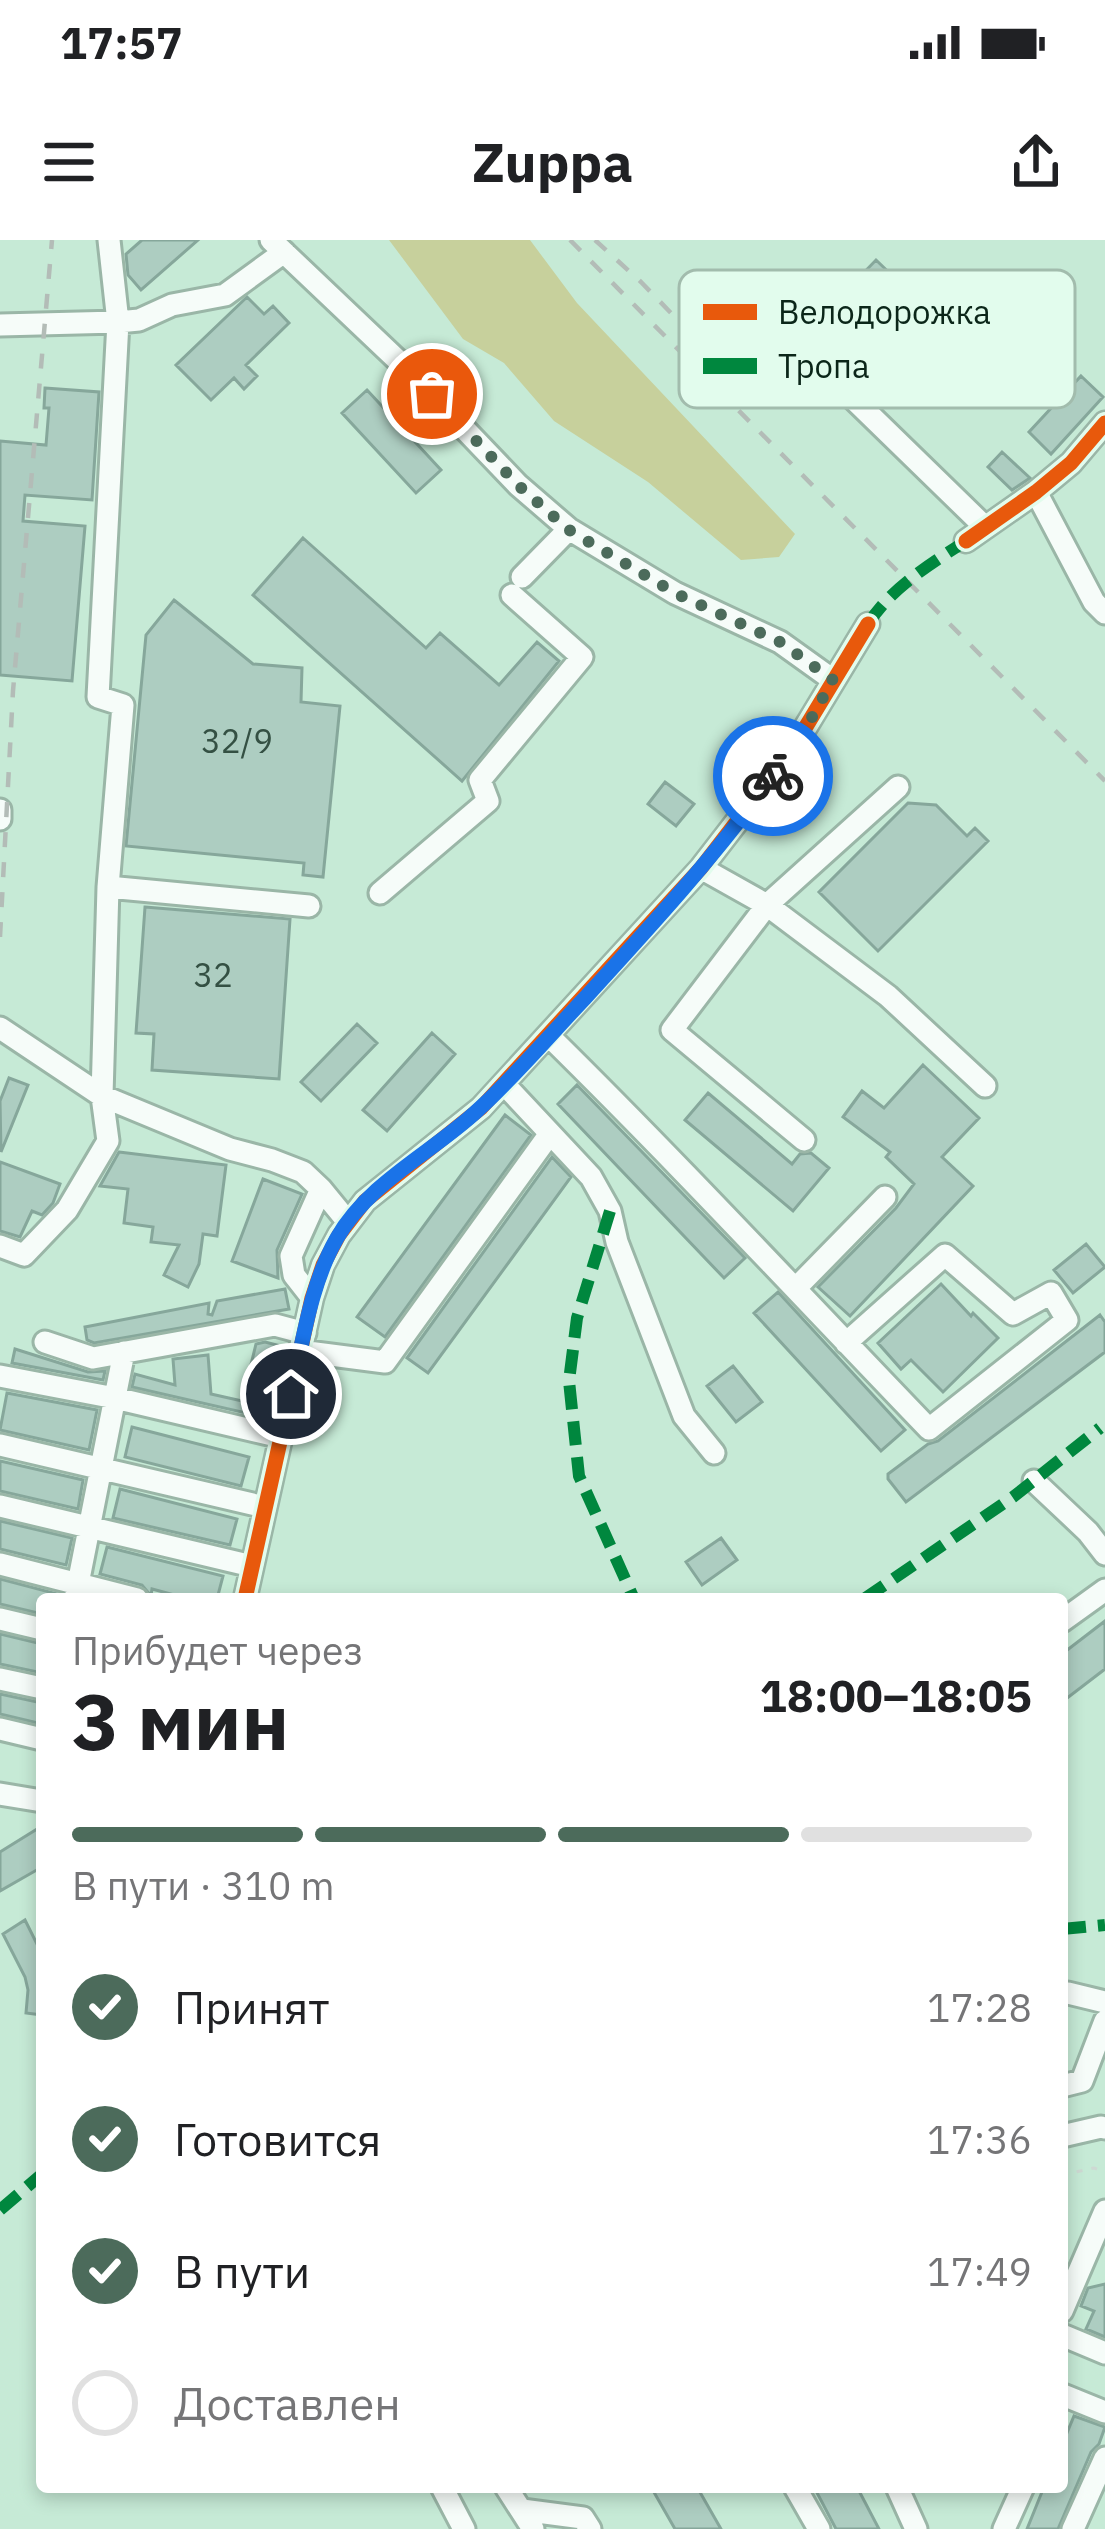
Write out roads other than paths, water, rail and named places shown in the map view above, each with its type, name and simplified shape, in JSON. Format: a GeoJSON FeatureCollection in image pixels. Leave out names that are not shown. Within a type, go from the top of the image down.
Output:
{"type":"FeatureCollection","features":[{"type":"Feature","properties":{"kind":"street"},"geometry":{"type":"LineString","coordinates":[[0,1246],[24,1255],[67,1210],[108,1141],[102,1096],[108,887],[123,705],[98,697],[118,322],[109,240]]}},
{"type":"Feature","properties":{"kind":"street"},"geometry":{"type":"LineString","coordinates":[[0,325],[139,320],[172,305],[225,295],[278,246],[569,530],[675,593],[780,642],[833,680]]}},
{"type":"Feature","properties":{"kind":"street"},"geometry":{"type":"LineString","coordinates":[[860,408],[975,534],[1071,463],[1105,423]]}},
{"type":"Feature","properties":{"kind":"street"},"geometry":{"type":"LineString","coordinates":[[1036,492],[1094,602],[1105,613]]}},
{"type":"Feature","properties":{"kind":"street"},"geometry":{"type":"LineString","coordinates":[[380,893],[488,801],[480,780],[582,657],[517,586],[569,530]]}},
{"type":"Feature","properties":{"kind":"street"},"geometry":{"type":"LineString","coordinates":[[246,1593],[313,1298],[323,1265],[348,1222],[365,1201],[460,1126],[504,1084],[701,868],[790,753],[868,624]]}},
{"type":"Feature","properties":{"kind":"street"},"geometry":{"type":"LineString","coordinates":[[804,1140],[672,1030],[766,904],[898,787]]}},
{"type":"Feature","properties":{"kind":"street"},"geometry":{"type":"LineString","coordinates":[[0,810],[0,819]]}},
{"type":"Feature","properties":{"kind":"street"},"geometry":{"type":"LineString","coordinates":[[701,868],[766,904],[888,996],[985,1086]]}},
{"type":"Feature","properties":{"kind":"street"},"geometry":{"type":"LineString","coordinates":[[108,887],[309,907]]}},
{"type":"Feature","properties":{"kind":"street"},"geometry":{"type":"LineString","coordinates":[[0,1028],[102,1096],[230,1149],[303,1172],[348,1222]]}},
{"type":"Feature","properties":{"kind":"street"},"geometry":{"type":"LineString","coordinates":[[549,1036],[650,1135],[796,1288],[846,1342],[929,1429],[1067,1320],[1052,1293],[1013,1314],[945,1255],[846,1342]]}},
{"type":"Feature","properties":{"kind":"street"},"geometry":{"type":"LineString","coordinates":[[504,1084],[591,1177],[610,1211],[617,1242],[684,1416],[714,1453]]}},
{"type":"Feature","properties":{"kind":"street"},"geometry":{"type":"LineString","coordinates":[[45,1342],[92,1358],[275,1325],[303,1342],[385,1362],[549,1135]]}},
{"type":"Feature","properties":{"kind":"street"},"geometry":{"type":"LineString","coordinates":[[313,1298],[294,1275],[291,1256],[321,1189]]}},
{"type":"Feature","properties":{"kind":"street"},"geometry":{"type":"LineString","coordinates":[[796,1288],[885,1197]]}},
{"type":"Feature","properties":{"kind":"street"},"geometry":{"type":"LineString","coordinates":[[0,1564],[76,1592],[124,1352]]}},
{"type":"Feature","properties":{"kind":"street"},"geometry":{"type":"LineString","coordinates":[[0,1376],[115,1397],[281,1437]]}},
{"type":"Feature","properties":{"kind":"street"},"geometry":{"type":"LineString","coordinates":[[0,1445],[266,1507]]}},
{"type":"Feature","properties":{"kind":"street"},"geometry":{"type":"LineString","coordinates":[[1034,1480],[1105,1553]]}},
{"type":"Feature","properties":{"kind":"street"},"geometry":{"type":"LineString","coordinates":[[0,1506],[252,1566]]}},
{"type":"Feature","properties":{"kind":"street"},"geometry":{"type":"LineString","coordinates":[[1068,1617],[1105,1589]]}},
{"type":"Feature","properties":{"kind":"street"},"geometry":{"type":"LineString","coordinates":[[0,1618],[36,1627]]}},
{"type":"Feature","properties":{"kind":"street"},"geometry":{"type":"LineString","coordinates":[[0,1678],[36,1687]]}},
{"type":"Feature","properties":{"kind":"street"},"geometry":{"type":"LineString","coordinates":[[0,1729],[36,1738]]}},
{"type":"Feature","properties":{"kind":"street"},"geometry":{"type":"LineString","coordinates":[[0,1794],[36,1801]]}},
{"type":"Feature","properties":{"kind":"street"},"geometry":{"type":"LineString","coordinates":[[1068,1993],[1105,2002]]}},
{"type":"Feature","properties":{"kind":"street"},"geometry":{"type":"LineString","coordinates":[[1068,2084],[1082,2081],[1105,2021]]}},
{"type":"Feature","properties":{"kind":"street"},"geometry":{"type":"LineString","coordinates":[[1068,2134],[1104,2124]]}},
{"type":"Feature","properties":{"kind":"street"},"geometry":{"type":"LineString","coordinates":[[1068,2297],[1105,2211]]}},
{"type":"Feature","properties":{"kind":"street"},"geometry":{"type":"LineString","coordinates":[[1081,2266],[1105,2276]]}},
{"type":"Feature","properties":{"kind":"street"},"geometry":{"type":"LineString","coordinates":[[1068,2338],[1105,2354]]}},
{"type":"Feature","properties":{"kind":"street"},"geometry":{"type":"LineString","coordinates":[[1068,2398],[1105,2412]]}},
{"type":"Feature","properties":{"kind":"street"},"geometry":{"type":"LineString","coordinates":[[1073,2529],[1105,2458]]}},
{"type":"Feature","properties":{"kind":"street"},"geometry":{"type":"LineString","coordinates":[[445,2493],[464,2529]]}},
{"type":"Feature","properties":{"kind":"street"},"geometry":{"type":"LineString","coordinates":[[510,2493],[528,2519],[583,2518],[590,2529]]}},
{"type":"Feature","properties":{"kind":"street"},"geometry":{"type":"LineString","coordinates":[[798,2493],[819,2529]]}},
{"type":"Feature","properties":{"kind":"street"},"geometry":{"type":"LineString","coordinates":[[900,2493],[916,2529]]}},
{"type":"Feature","properties":{"kind":"street"},"geometry":{"type":"LineString","coordinates":[[1004,2529],[1020,2493]]}},
{"type":"Feature","properties":{"kind":"railway"},"geometry":{"type":"LineString","coordinates":[[0,937],[13,691],[52,240]]}},
{"type":"Feature","properties":{"kind":"railway"},"geometry":{"type":"LineString","coordinates":[[570,240],[679,350]]}},
{"type":"Feature","properties":{"kind":"railway"},"geometry":{"type":"LineString","coordinates":[[595,240],[679,321]]}},
{"type":"Feature","properties":{"kind":"railway"},"geometry":{"type":"LineString","coordinates":[[736,408],[1105,781]]}}]}
